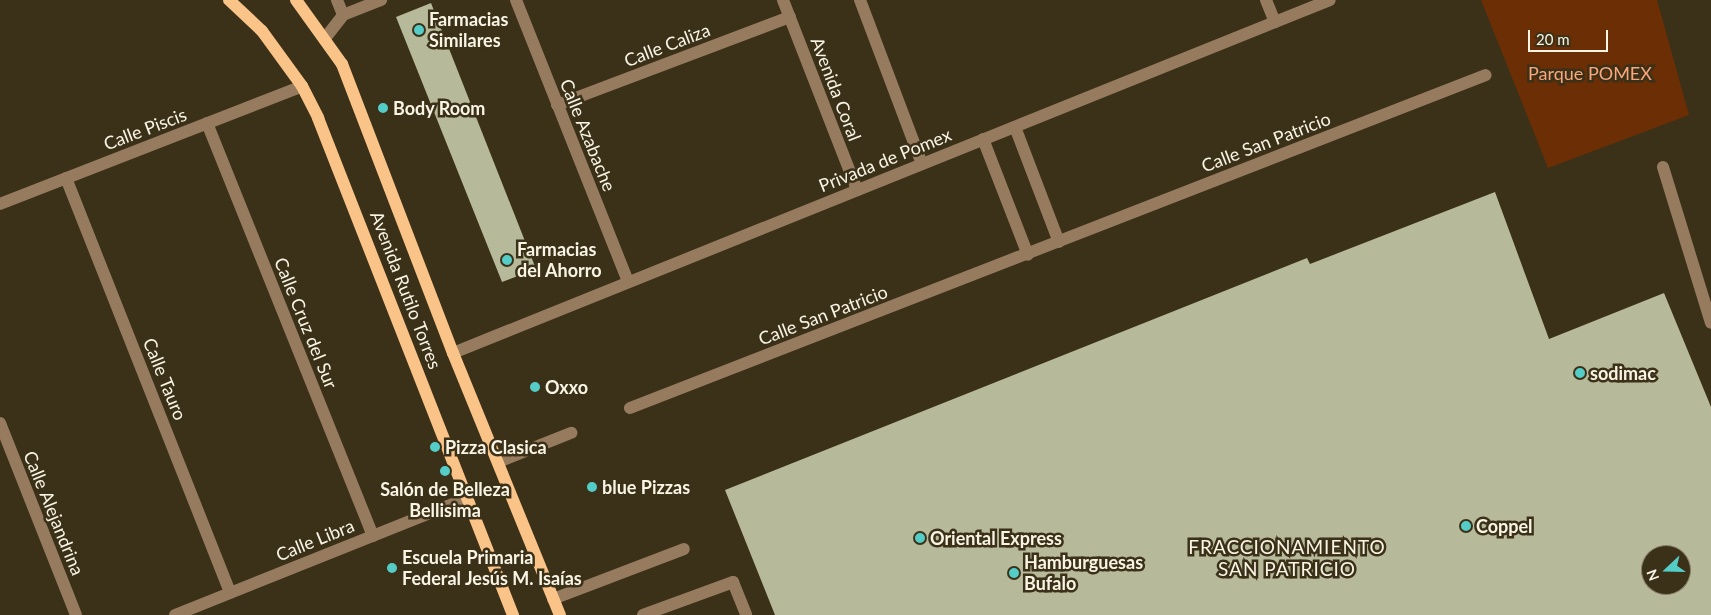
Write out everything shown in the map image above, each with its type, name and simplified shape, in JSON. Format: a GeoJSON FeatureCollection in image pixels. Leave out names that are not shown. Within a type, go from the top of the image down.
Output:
{"type":"FeatureCollection","features":[{"type":"Feature","properties":{"kind":"main road","name":"Avenida Rutilo Torres"},"geometry":{"type":"LineString","coordinates":[[229,0],[262,31],[302,86],[331,147],[513,615]]}},
{"type":"Feature","properties":{"kind":"main road","name":"Avenida Rutilo Torres"},"geometry":{"type":"LineString","coordinates":[[296,0],[326,37],[342,64],[453,353],[560,615]]}},
{"type":"Feature","properties":{"kind":"street"},"geometry":{"type":"LineString","coordinates":[[337,0],[343,15]]}},
{"type":"Feature","properties":{"kind":"street"},"geometry":{"type":"LineString","coordinates":[[326,37],[343,15],[381,0]]}},
{"type":"Feature","properties":{"kind":"street","name":"Calle Azabache"},"geometry":{"type":"LineString","coordinates":[[516,0],[628,282]]}},
{"type":"Feature","properties":{"kind":"street","name":"Avenida Coral"},"geometry":{"type":"LineString","coordinates":[[783,0],[857,190]]}},
{"type":"Feature","properties":{"kind":"street"},"geometry":{"type":"LineString","coordinates":[[860,0],[922,164]]}},
{"type":"Feature","properties":{"kind":"street"},"geometry":{"type":"LineString","coordinates":[[1266,0],[1275,22]]}},
{"type":"Feature","properties":{"kind":"street","name":"Privada de Pomex"},"geometry":{"type":"LineString","coordinates":[[453,353],[1330,0]]}},
{"type":"Feature","properties":{"kind":"street","name":"Calle Caliza"},"geometry":{"type":"LineString","coordinates":[[558,105],[790,17]]}},
{"type":"Feature","properties":{"kind":"street","name":"Calle San Patricio"},"geometry":{"type":"LineString","coordinates":[[630,408],[1028,255],[1486,75]]}},
{"type":"Feature","properties":{"kind":"street","name":"Calle Piscis"},"geometry":{"type":"LineString","coordinates":[[0,204],[302,86]]}},
{"type":"Feature","properties":{"kind":"street","name":"Calle Cruz del Sur"},"geometry":{"type":"LineString","coordinates":[[207,123],[373,536]]}},
{"type":"Feature","properties":{"kind":"street"},"geometry":{"type":"LineString","coordinates":[[1015,126],[1058,242]]}},
{"type":"Feature","properties":{"kind":"street"},"geometry":{"type":"LineString","coordinates":[[983,139],[1028,255]]}},
{"type":"Feature","properties":{"kind":"street"},"geometry":{"type":"LineString","coordinates":[[1663,167],[1711,323]]}},
{"type":"Feature","properties":{"kind":"street","name":"Calle Tauro"},"geometry":{"type":"LineString","coordinates":[[66,178],[230,593]]}},
{"type":"Feature","properties":{"kind":"street","name":"Calle Alejandrina"},"geometry":{"type":"LineString","coordinates":[[0,423],[76,615]]}},
{"type":"Feature","properties":{"kind":"street"},"geometry":{"type":"LineString","coordinates":[[498,462],[571,433]]}},
{"type":"Feature","properties":{"kind":"street","name":"Calle Libra"},"geometry":{"type":"LineString","coordinates":[[175,615],[468,498]]}},
{"type":"Feature","properties":{"kind":"street"},"geometry":{"type":"LineString","coordinates":[[553,599],[684,549]]}},
{"type":"Feature","properties":{"kind":"street"},"geometry":{"type":"LineString","coordinates":[[643,615],[733,582],[746,615]]}},
{"type":"Feature","properties":{"kind":"green space","name":"Parque POMEX"},"geometry":{"type":"Polygon","coordinates":[[[1481,0],[1657,0],[1689,115],[1548,168],[1481,0]]]}},
{"type":"Feature","properties":{"kind":"building"},"geometry":{"type":"Polygon","coordinates":[[[431,3],[536,269],[502,282],[396,17],[431,3]]]}},
{"type":"Feature","properties":{"kind":"building"},"geometry":{"type":"Polygon","coordinates":[[[1495,192],[1549,339],[1664,293],[1711,407],[1711,615],[775,615],[725,490],[1307,258],[1310,264],[1495,192]]]}},
{"type":"Feature","properties":{"kind":"place","name":"Farmacias Similares"},"geometry":{"type":"Point","coordinates":[419,30]}},
{"type":"Feature","properties":{"kind":"place","name":"Body Room"},"geometry":{"type":"Point","coordinates":[383,108]}},
{"type":"Feature","properties":{"kind":"place","name":"Farmacias del Ahorro"},"geometry":{"type":"Point","coordinates":[507,260]}},
{"type":"Feature","properties":{"kind":"place","name":"sodimac"},"geometry":{"type":"Point","coordinates":[1580,373]}},
{"type":"Feature","properties":{"kind":"place","name":"Oxxo"},"geometry":{"type":"Point","coordinates":[535,387]}},
{"type":"Feature","properties":{"kind":"place","name":"Pizza Clasica"},"geometry":{"type":"Point","coordinates":[435,447]}},
{"type":"Feature","properties":{"kind":"place","name":"Salón de Belleza Bellisima"},"geometry":{"type":"Point","coordinates":[445,471]}},
{"type":"Feature","properties":{"kind":"place","name":"blue Pizzas"},"geometry":{"type":"Point","coordinates":[592,487]}},
{"type":"Feature","properties":{"kind":"place","name":"Coppel"},"geometry":{"type":"Point","coordinates":[1466,526]}},
{"type":"Feature","properties":{"kind":"place","name":"Oriental Express"},"geometry":{"type":"Point","coordinates":[920,538]}},
{"type":"Feature","properties":{"kind":"place","name":"Escuela Primaria Federal Jesús M. Isaías"},"geometry":{"type":"Point","coordinates":[392,568]}},
{"type":"Feature","properties":{"kind":"place","name":"Hamburguesas Bufalo"},"geometry":{"type":"Point","coordinates":[1014,573]}},
{"type":"Feature","properties":{"kind":"district","name":"FRACCIONAMIENTO SAN PATRICIO"},"geometry":{"type":"Point","coordinates":[1287,558]}}]}
